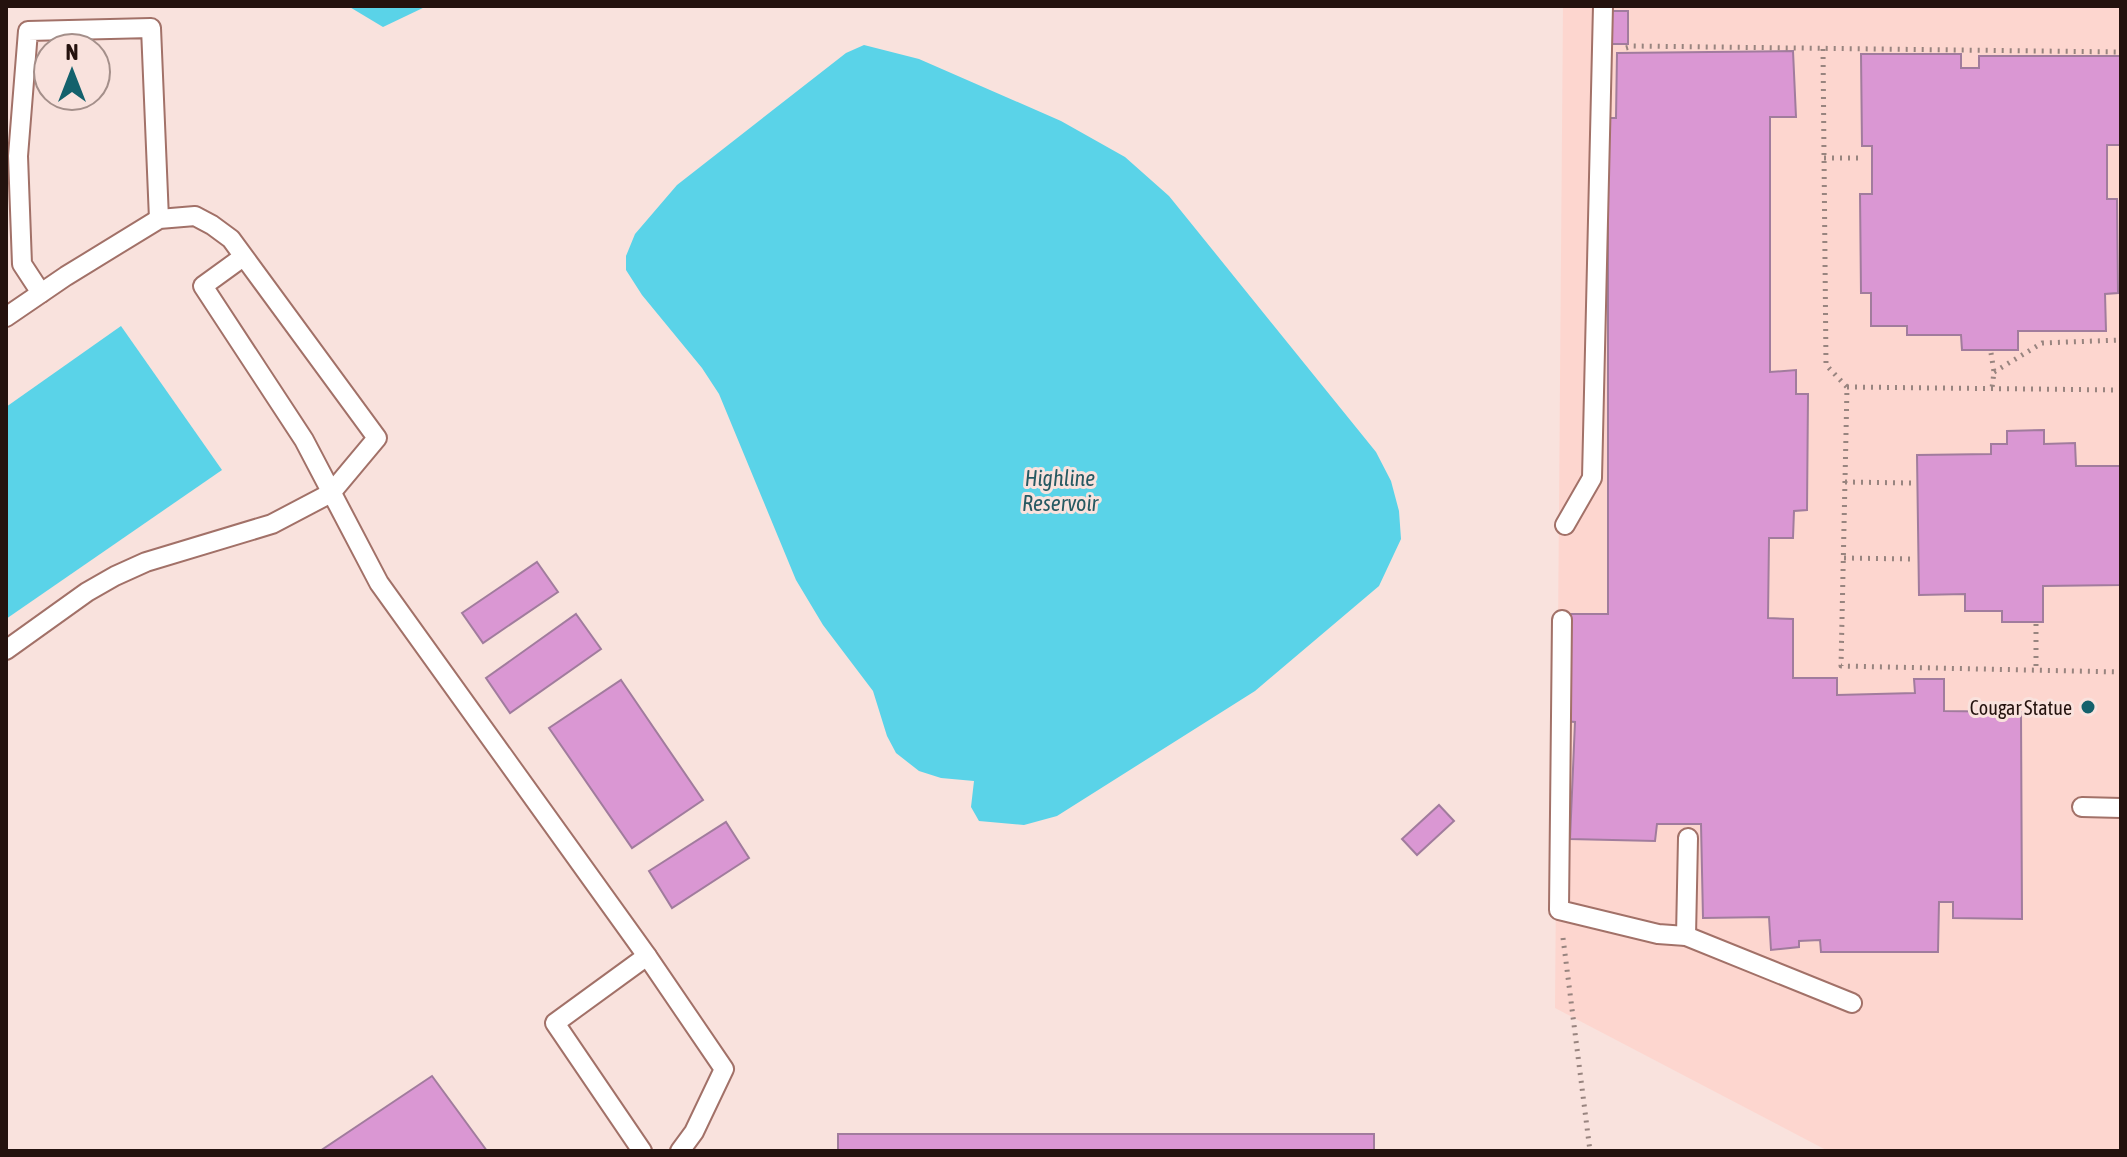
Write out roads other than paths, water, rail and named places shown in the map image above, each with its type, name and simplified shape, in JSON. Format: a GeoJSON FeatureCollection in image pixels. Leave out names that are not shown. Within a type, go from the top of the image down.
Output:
{"type":"FeatureCollection","features":[{"type":"Feature","properties":{"kind":"lane"},"geometry":{"type":"LineString","coordinates":[[1565,525],[1592,478],[1603,6]]}},
{"type":"Feature","properties":{"kind":"lane"},"geometry":{"type":"LineString","coordinates":[[41,293],[22,264],[12,156],[28,31],[151,28],[159,219]]}},
{"type":"Feature","properties":{"kind":"lane"},"geometry":{"type":"LineString","coordinates":[[6,317],[159,219],[195,216],[231,239],[377,438],[331,493],[272,524],[146,562],[115,576],[87,592],[6,650]]}},
{"type":"Feature","properties":{"kind":"lane"},"geometry":{"type":"LineString","coordinates":[[243,257],[203,286],[304,440],[379,583],[647,956],[724,1069],[694,1132],[680,1151]]}},
{"type":"Feature","properties":{"kind":"lane"},"geometry":{"type":"LineString","coordinates":[[1562,620],[1559,910],[1658,934],[1686,936],[1852,1003]]}},
{"type":"Feature","properties":{"kind":"lane"},"geometry":{"type":"LineString","coordinates":[[2082,807],[2121,808]]}},
{"type":"Feature","properties":{"kind":"lane"},"geometry":{"type":"LineString","coordinates":[[1686,936],[1688,838]]}},
{"type":"Feature","properties":{"kind":"lane"},"geometry":{"type":"LineString","coordinates":[[642,1151],[555,1023],[647,956]]}},
{"type":"Feature","properties":{"kind":"water"},"geometry":{"type":"Polygon","coordinates":[[[348,6],[427,6],[383,27],[348,6]]]}},
{"type":"Feature","properties":{"kind":"water","name":"Highline Reservoir"},"geometry":{"type":"Polygon","coordinates":[[[864,45],[919,59],[1061,121],[1125,157],[1169,196],[1376,452],[1391,481],[1399,511],[1401,539],[1379,586],[1255,691],[1057,816],[1024,825],[979,821],[971,807],[974,781],[941,778],[919,771],[896,753],[887,736],[873,691],[823,625],[796,580],[719,394],[626,270],[626,256],[635,234],[677,185],[846,53],[864,45]]]}},
{"type":"Feature","properties":{"kind":"water"},"geometry":{"type":"Polygon","coordinates":[[[121,326],[222,470],[6,619],[6,407],[121,326]]]}},
{"type":"Feature","properties":{"kind":"place","name":"Cougar Statue"},"geometry":{"type":"Point","coordinates":[2088,707]}}]}
